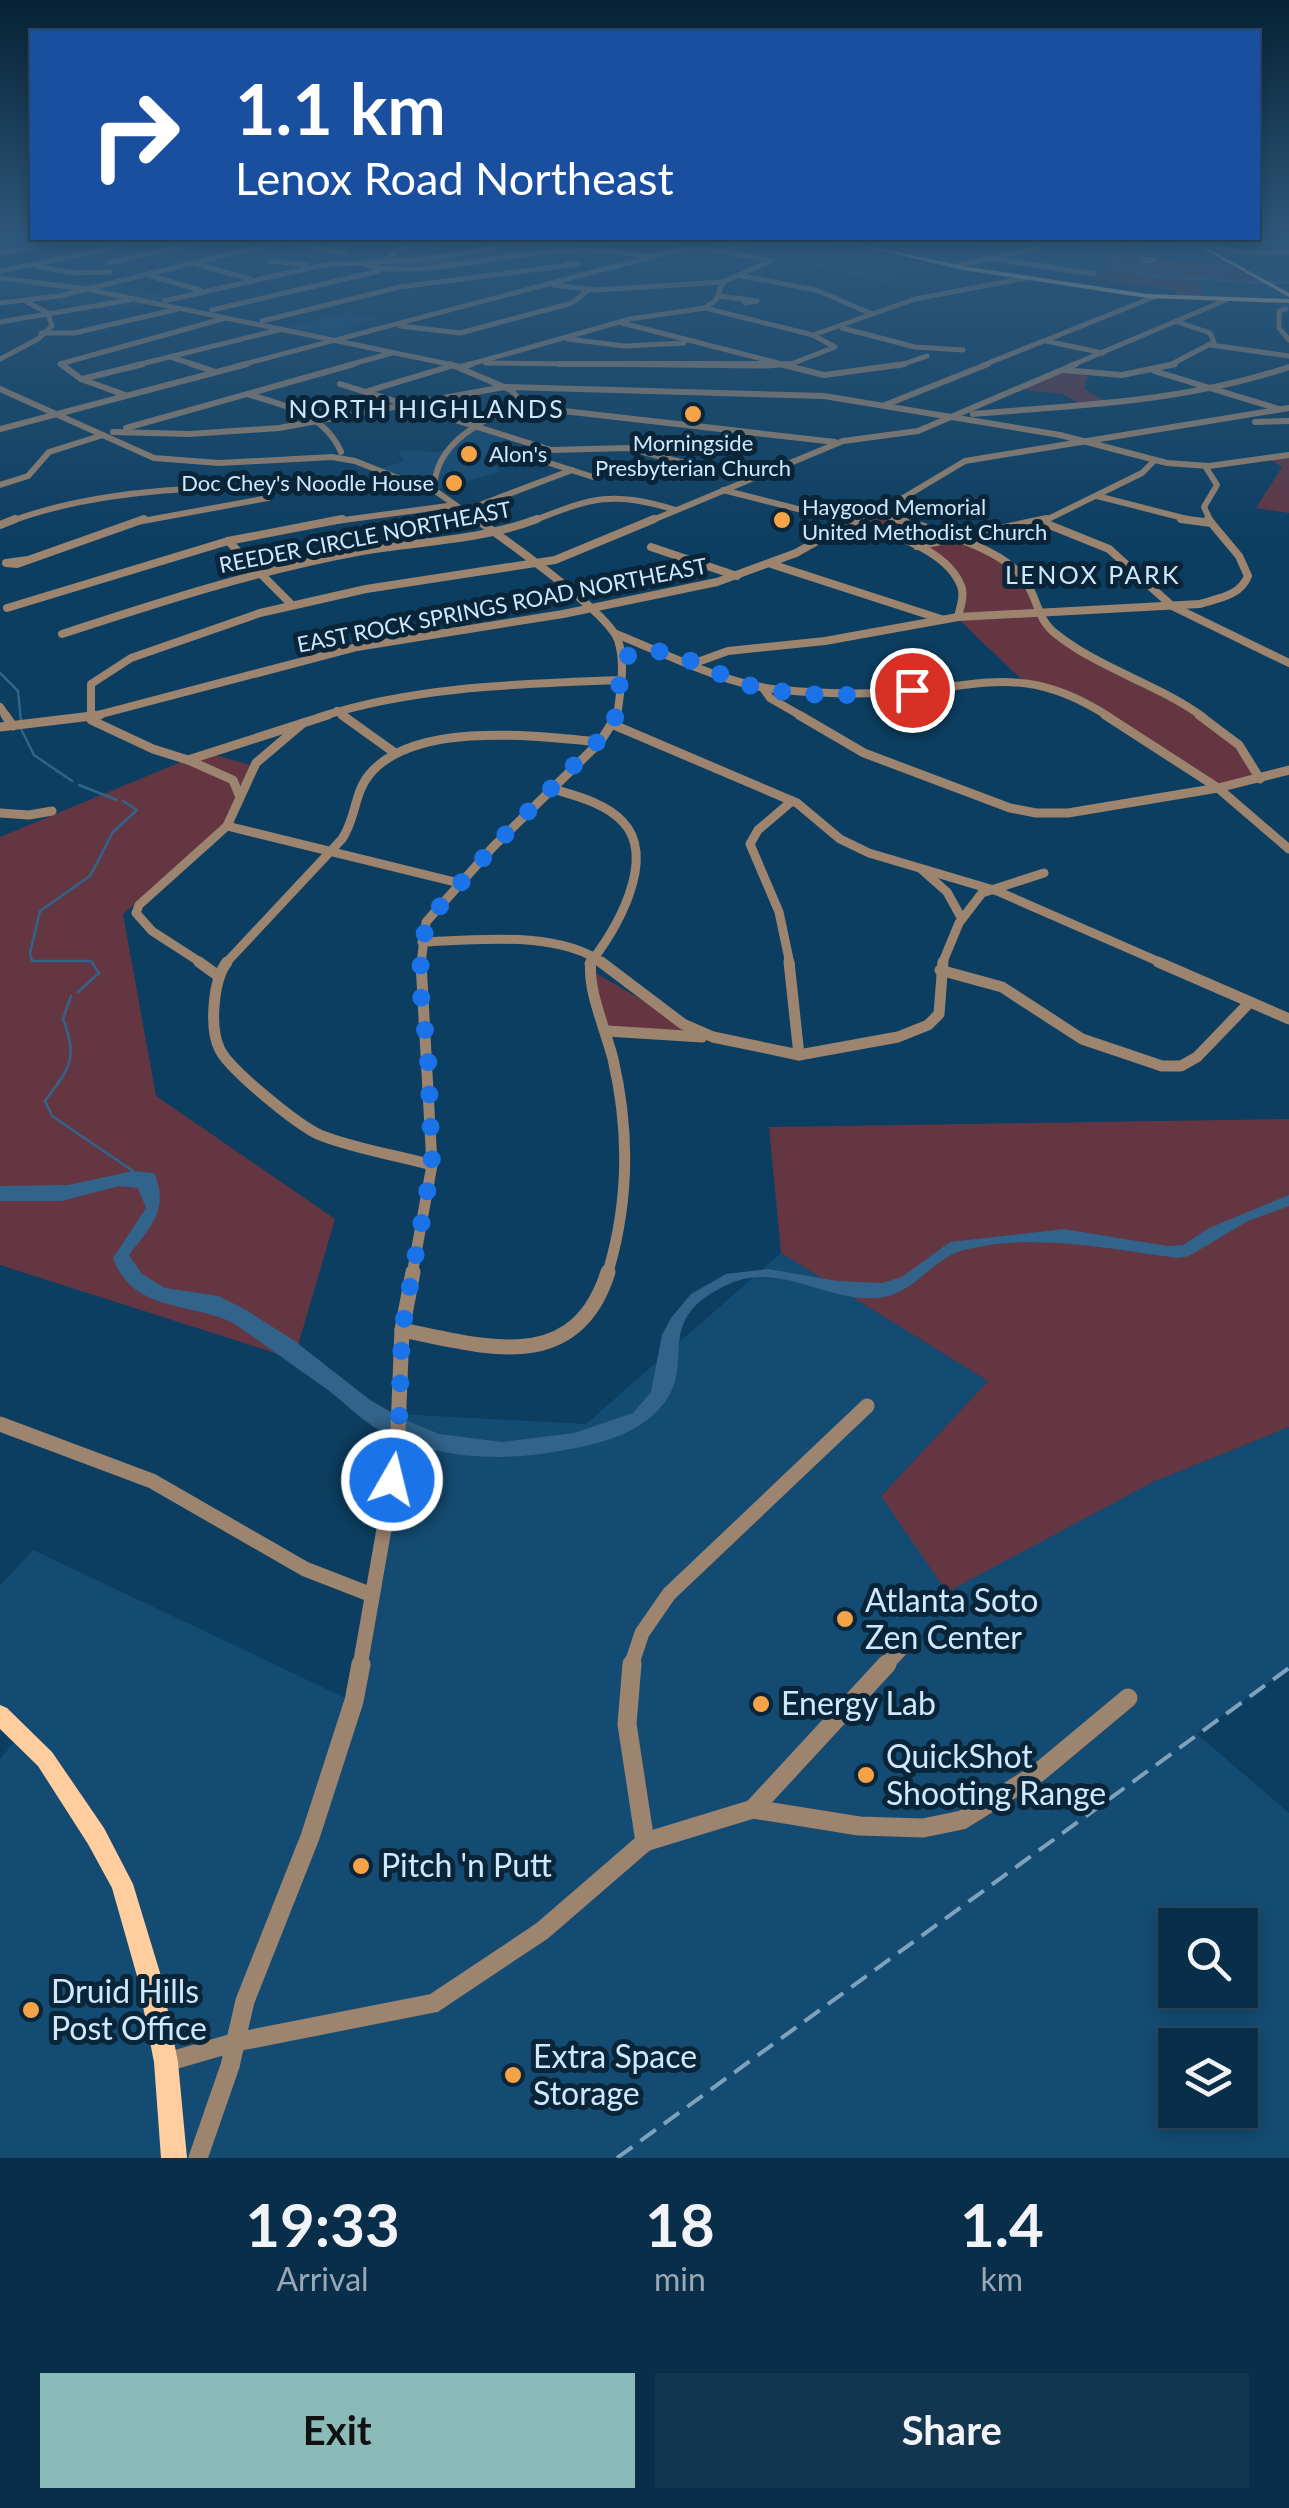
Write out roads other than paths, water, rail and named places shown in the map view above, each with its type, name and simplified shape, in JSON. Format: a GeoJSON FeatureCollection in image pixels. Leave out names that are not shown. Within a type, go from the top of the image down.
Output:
{"type":"FeatureCollection","features":[{"type":"Feature","properties":{"kind":"main road"},"geometry":{"type":"LineString","coordinates":[[0,1715],[44,1758],[96,1836],[122,1884],[149,1976],[166,2062],[174,2158]]}},
{"type":"Feature","properties":{"kind":"street"},"geometry":{"type":"LineString","coordinates":[[0,357],[26,343]]}},
{"type":"Feature","properties":{"kind":"street"},"geometry":{"type":"LineString","coordinates":[[126,396],[81,380],[60,364],[137,343]]}},
{"type":"Feature","properties":{"kind":"street"},"geometry":{"type":"LineString","coordinates":[[81,380],[227,343]]}},
{"type":"Feature","properties":{"kind":"street"},"geometry":{"type":"LineString","coordinates":[[0,429],[328,343]]}},
{"type":"Feature","properties":{"kind":"street"},"geometry":{"type":"LineString","coordinates":[[349,343],[458,366],[504,387],[516,397],[511,406],[474,426],[444,452],[433,485],[437,493],[540,563],[616,634],[763,688],[882,693],[984,680],[1036,683],[1084,701],[1218,788],[1289,849]]}},
{"type":"Feature","properties":{"kind":"street"},"geometry":{"type":"LineString","coordinates":[[365,392],[548,343]]}},
{"type":"Feature","properties":{"kind":"street"},"geometry":{"type":"LineString","coordinates":[[599,343],[624,346],[682,343]]}},
{"type":"Feature","properties":{"kind":"street"},"geometry":{"type":"LineString","coordinates":[[697,343],[836,375],[900,366],[927,356]]}},
{"type":"Feature","properties":{"kind":"street"},"geometry":{"type":"LineString","coordinates":[[480,362],[546,366],[785,365],[834,348],[830,343]]}},
{"type":"Feature","properties":{"kind":"street"},"geometry":{"type":"LineString","coordinates":[[901,343],[963,350]]}},
{"type":"Feature","properties":{"kind":"street"},"geometry":{"type":"LineString","coordinates":[[906,344],[911,343]]}},
{"type":"Feature","properties":{"kind":"street"},"geometry":{"type":"LineString","coordinates":[[885,405],[1042,343]]}},
{"type":"Feature","properties":{"kind":"street"},"geometry":{"type":"LineString","coordinates":[[1054,343],[1103,353]]}},
{"type":"Feature","properties":{"kind":"street"},"geometry":{"type":"LineString","coordinates":[[511,406],[838,442],[910,433],[1128,343]]}},
{"type":"Feature","properties":{"kind":"street"},"geometry":{"type":"LineString","coordinates":[[1063,370],[1112,376],[1154,371],[1211,345],[1289,356]]}},
{"type":"Feature","properties":{"kind":"street"},"geometry":{"type":"LineString","coordinates":[[0,484],[26,478],[36,460],[48,451],[392,353]]}},
{"type":"Feature","properties":{"kind":"street"},"geometry":{"type":"LineString","coordinates":[[170,357],[216,372]]}},
{"type":"Feature","properties":{"kind":"street"},"geometry":{"type":"LineString","coordinates":[[964,412],[1099,406],[1218,388],[1289,367]]}},
{"type":"Feature","properties":{"kind":"street"},"geometry":{"type":"LineString","coordinates":[[1154,371],[1282,410],[1289,418]]}},
{"type":"Feature","properties":{"kind":"street"},"geometry":{"type":"LineString","coordinates":[[340,384],[551,450],[628,448],[748,480]]}},
{"type":"Feature","properties":{"kind":"street"},"geometry":{"type":"LineString","coordinates":[[2,387],[113,435],[130,450],[161,457],[225,461],[341,452],[418,486]]}},
{"type":"Feature","properties":{"kind":"street"},"geometry":{"type":"LineString","coordinates":[[113,435],[213,433],[320,423],[504,387],[804,395],[1032,430],[1154,461],[1205,466],[1288,456]]}},
{"type":"Feature","properties":{"kind":"street"},"geometry":{"type":"LineString","coordinates":[[247,394],[320,423],[334,437],[341,452]]}},
{"type":"Feature","properties":{"kind":"street"},"geometry":{"type":"LineString","coordinates":[[1226,421],[1282,410]]}},
{"type":"Feature","properties":{"kind":"street"},"geometry":{"type":"LineString","coordinates":[[1246,418],[1263,421]]}},
{"type":"Feature","properties":{"kind":"street"},"geometry":{"type":"LineString","coordinates":[[1226,421],[1289,418]]}},
{"type":"Feature","properties":{"kind":"street","name":"EAST ROCK SPRINGS ROAD NORTHEAST"},"geometry":{"type":"LineString","coordinates":[[0,728],[88,718],[357,647],[588,609],[737,576],[768,565],[874,512],[960,462],[1226,421]]}},
{"type":"Feature","properties":{"kind":"street"},"geometry":{"type":"LineString","coordinates":[[1032,430],[1110,434],[1165,430]]}},
{"type":"Feature","properties":{"kind":"street"},"geometry":{"type":"LineString","coordinates":[[239,796],[233,780],[88,718],[92,684],[114,666],[212,627],[292,605],[447,575],[540,563],[838,442]]}},
{"type":"Feature","properties":{"kind":"street"},"geometry":{"type":"LineString","coordinates":[[322,455],[355,459]]}},
{"type":"Feature","properties":{"kind":"street"},"geometry":{"type":"LineString","coordinates":[[540,460],[594,477]]}},
{"type":"Feature","properties":{"kind":"street"},"geometry":{"type":"LineString","coordinates":[[917,546],[1042,522],[1142,473],[1154,461]]}},
{"type":"Feature","properties":{"kind":"street"},"geometry":{"type":"LineString","coordinates":[[692,664],[728,651],[825,641],[958,617],[1172,606],[1222,599],[1247,581],[1247,570],[1204,507],[1217,485],[1205,466]]}},
{"type":"Feature","properties":{"kind":"street"},"geometry":{"type":"LineString","coordinates":[[464,512],[572,470]]}},
{"type":"Feature","properties":{"kind":"street"},"geometry":{"type":"LineString","coordinates":[[0,525],[53,505],[117,492],[433,485]]}},
{"type":"Feature","properties":{"kind":"street"},"geometry":{"type":"LineString","coordinates":[[28,560],[150,517],[346,488]]}},
{"type":"Feature","properties":{"kind":"street"},"geometry":{"type":"LineString","coordinates":[[723,490],[766,503],[811,508],[917,546],[943,562],[958,578],[963,595],[958,617]]}},
{"type":"Feature","properties":{"kind":"street","name":"REEDER CIRCLE NORTHEAST"},"geometry":{"type":"LineString","coordinates":[[62,634],[146,603],[259,572],[386,547],[496,532],[601,496],[634,497],[676,510]]}},
{"type":"Feature","properties":{"kind":"street"},"geometry":{"type":"LineString","coordinates":[[1096,496],[1184,520],[1212,523]]}},
{"type":"Feature","properties":{"kind":"street"},"geometry":{"type":"LineString","coordinates":[[7,608],[228,541],[343,519],[455,505]]}},
{"type":"Feature","properties":{"kind":"street"},"geometry":{"type":"LineString","coordinates":[[874,512],[992,554],[1017,572],[1031,590],[1037,613],[1066,640],[1159,688],[1230,737],[1246,752],[1260,779]]}},
{"type":"Feature","properties":{"kind":"street"},"geometry":{"type":"LineString","coordinates":[[1042,522],[1110,549],[1172,606],[1289,664]]}},
{"type":"Feature","properties":{"kind":"street"},"geometry":{"type":"LineString","coordinates":[[228,541],[292,605]]}},
{"type":"Feature","properties":{"kind":"street"},"geometry":{"type":"LineString","coordinates":[[652,547],[737,576]]}},
{"type":"Feature","properties":{"kind":"street"},"geometry":{"type":"LineString","coordinates":[[768,565],[936,620]]}},
{"type":"Feature","properties":{"kind":"street"},"geometry":{"type":"LineString","coordinates":[[597,617],[606,605]]}},
{"type":"Feature","properties":{"kind":"street"},"geometry":{"type":"LineString","coordinates":[[198,2158],[236,2042],[244,2001],[338,1759],[354,1702],[397,1455],[402,1330],[432,1165],[428,1056],[419,978],[426,922],[459,883],[614,725],[623,659],[616,634]]}},
{"type":"Feature","properties":{"kind":"street"},"geometry":{"type":"LineString","coordinates":[[623,659],[636,652],[655,650]]}},
{"type":"Feature","properties":{"kind":"street"},"geometry":{"type":"LineString","coordinates":[[188,760],[337,711],[460,689],[621,680]]}},
{"type":"Feature","properties":{"kind":"street"},"geometry":{"type":"LineString","coordinates":[[763,688],[770,698],[848,745],[1027,812],[1058,814],[1218,788],[1289,770]]}},
{"type":"Feature","properties":{"kind":"street"},"geometry":{"type":"LineString","coordinates":[[0,707],[13,726]]}},
{"type":"Feature","properties":{"kind":"street"},"geometry":{"type":"LineString","coordinates":[[337,711],[395,753]]}},
{"type":"Feature","properties":{"kind":"street"},"geometry":{"type":"LineString","coordinates":[[217,975],[200,959],[152,931],[136,913],[140,905],[227,826],[256,763],[302,723]]}},
{"type":"Feature","properties":{"kind":"street"},"geometry":{"type":"LineString","coordinates":[[614,725],[809,810],[840,840],[869,853],[990,889],[1289,1019]]}},
{"type":"Feature","properties":{"kind":"street"},"geometry":{"type":"LineString","coordinates":[[432,1165],[318,1134],[250,1082],[219,1049],[214,1000],[217,975],[235,951],[333,850],[356,814],[358,794],[368,775],[395,753],[451,740],[524,736],[600,742]]}},
{"type":"Feature","properties":{"kind":"street"},"geometry":{"type":"LineString","coordinates":[[402,1330],[471,1344],[547,1343],[581,1324],[598,1303],[609,1271],[623,1198],[624,1122],[607,1031],[589,964],[615,924],[639,855],[635,838],[613,812],[553,789]]}},
{"type":"Feature","properties":{"kind":"street"},"geometry":{"type":"LineString","coordinates":[[792,802],[758,830],[750,844],[779,912],[788,949],[799,1055]]}},
{"type":"Feature","properties":{"kind":"street"},"geometry":{"type":"LineString","coordinates":[[0,813],[29,815],[52,811]]}},
{"type":"Feature","properties":{"kind":"street"},"geometry":{"type":"LineString","coordinates":[[227,826],[459,883]]}},
{"type":"Feature","properties":{"kind":"street"},"geometry":{"type":"LineString","coordinates":[[917,867],[947,892],[962,919]]}},
{"type":"Feature","properties":{"kind":"street"},"geometry":{"type":"LineString","coordinates":[[607,1031],[713,1037],[799,1055],[898,1037],[928,1025],[939,1014],[940,970],[962,919],[990,889],[1044,874]]}},
{"type":"Feature","properties":{"kind":"street"},"geometry":{"type":"LineString","coordinates":[[422,942],[515,939],[595,957],[684,1024],[713,1037]]}},
{"type":"Feature","properties":{"kind":"street"},"geometry":{"type":"LineString","coordinates":[[200,959],[235,951]]}},
{"type":"Feature","properties":{"kind":"street"},"geometry":{"type":"LineString","coordinates":[[940,970],[1002,987],[1082,1040],[1162,1066],[1180,1066],[1197,1058],[1250,1002]]}},
{"type":"Feature","properties":{"kind":"street"},"geometry":{"type":"LineString","coordinates":[[645,1842],[632,1769],[629,1694],[634,1654],[648,1622],[695,1567],[868,1406]]}},
{"type":"Feature","properties":{"kind":"street"},"geometry":{"type":"LineString","coordinates":[[0,1424],[129,1468],[202,1506],[324,1580],[372,1595]]}},
{"type":"Feature","properties":{"kind":"street"},"geometry":{"type":"LineString","coordinates":[[753,1809],[912,1637]]}},
{"type":"Feature","properties":{"kind":"street"},"geometry":{"type":"LineString","coordinates":[[166,2062],[236,2042],[434,2003],[542,1930],[645,1842],[753,1809],[859,1826],[923,1828],[962,1820],[1038,1773],[1128,1698]]}},
{"type":"Feature","properties":{"kind":"waterway"},"geometry":{"type":"LineString","coordinates":[[0,673],[18,691],[21,722]]}},
{"type":"Feature","properties":{"kind":"waterway"},"geometry":{"type":"LineString","coordinates":[[21,729],[34,755],[72,781]]}},
{"type":"Feature","properties":{"kind":"waterway"},"geometry":{"type":"LineString","coordinates":[[79,785],[117,800]]}},
{"type":"Feature","properties":{"kind":"waterway"},"geometry":{"type":"LineString","coordinates":[[78,992],[99,973],[91,961],[32,961],[30,953],[40,911],[90,876],[113,832],[137,810],[123,801]]}},
{"type":"Feature","properties":{"kind":"waterway"},"geometry":{"type":"LineString","coordinates":[[71,996],[63,1019],[70,1044],[69,1063],[45,1101],[52,1116],[133,1171]]}},
{"type":"Feature","properties":{"kind":"railway"},"geometry":{"type":"LineString","coordinates":[[617,2158],[1289,1668]]}},
{"type":"Feature","properties":{"kind":"place","name":"Morningside Presbyterian Church"},"geometry":{"type":"Point","coordinates":[693,414]}},
{"type":"Feature","properties":{"kind":"place","name":"Alon's"},"geometry":{"type":"Point","coordinates":[469,454]}},
{"type":"Feature","properties":{"kind":"place","name":"Doc Chey's Noodle House"},"geometry":{"type":"Point","coordinates":[454,483]}},
{"type":"Feature","properties":{"kind":"place","name":"Haygood Memorial United Methodist Church"},"geometry":{"type":"Point","coordinates":[782,520]}},
{"type":"Feature","properties":{"kind":"place","name":"Atlanta Soto Zen Center"},"geometry":{"type":"Point","coordinates":[845,1619]}},
{"type":"Feature","properties":{"kind":"place","name":"Energy Lab"},"geometry":{"type":"Point","coordinates":[761,1704]}},
{"type":"Feature","properties":{"kind":"place","name":"QuickShot Shooting Range"},"geometry":{"type":"Point","coordinates":[866,1775]}},
{"type":"Feature","properties":{"kind":"place","name":"Pitch 'n Putt"},"geometry":{"type":"Point","coordinates":[361,1866]}},
{"type":"Feature","properties":{"kind":"place","name":"Druid Hills Post Office"},"geometry":{"type":"Point","coordinates":[31,2010]}},
{"type":"Feature","properties":{"kind":"place","name":"Extra Space Storage"},"geometry":{"type":"Point","coordinates":[513,2075]}},
{"type":"Feature","properties":{"kind":"district","name":"NORTH HIGHLANDS"},"geometry":{"type":"Point","coordinates":[427,409]}},
{"type":"Feature","properties":{"kind":"district","name":"LENOX PARK"},"geometry":{"type":"Point","coordinates":[1093,575]}}]}
